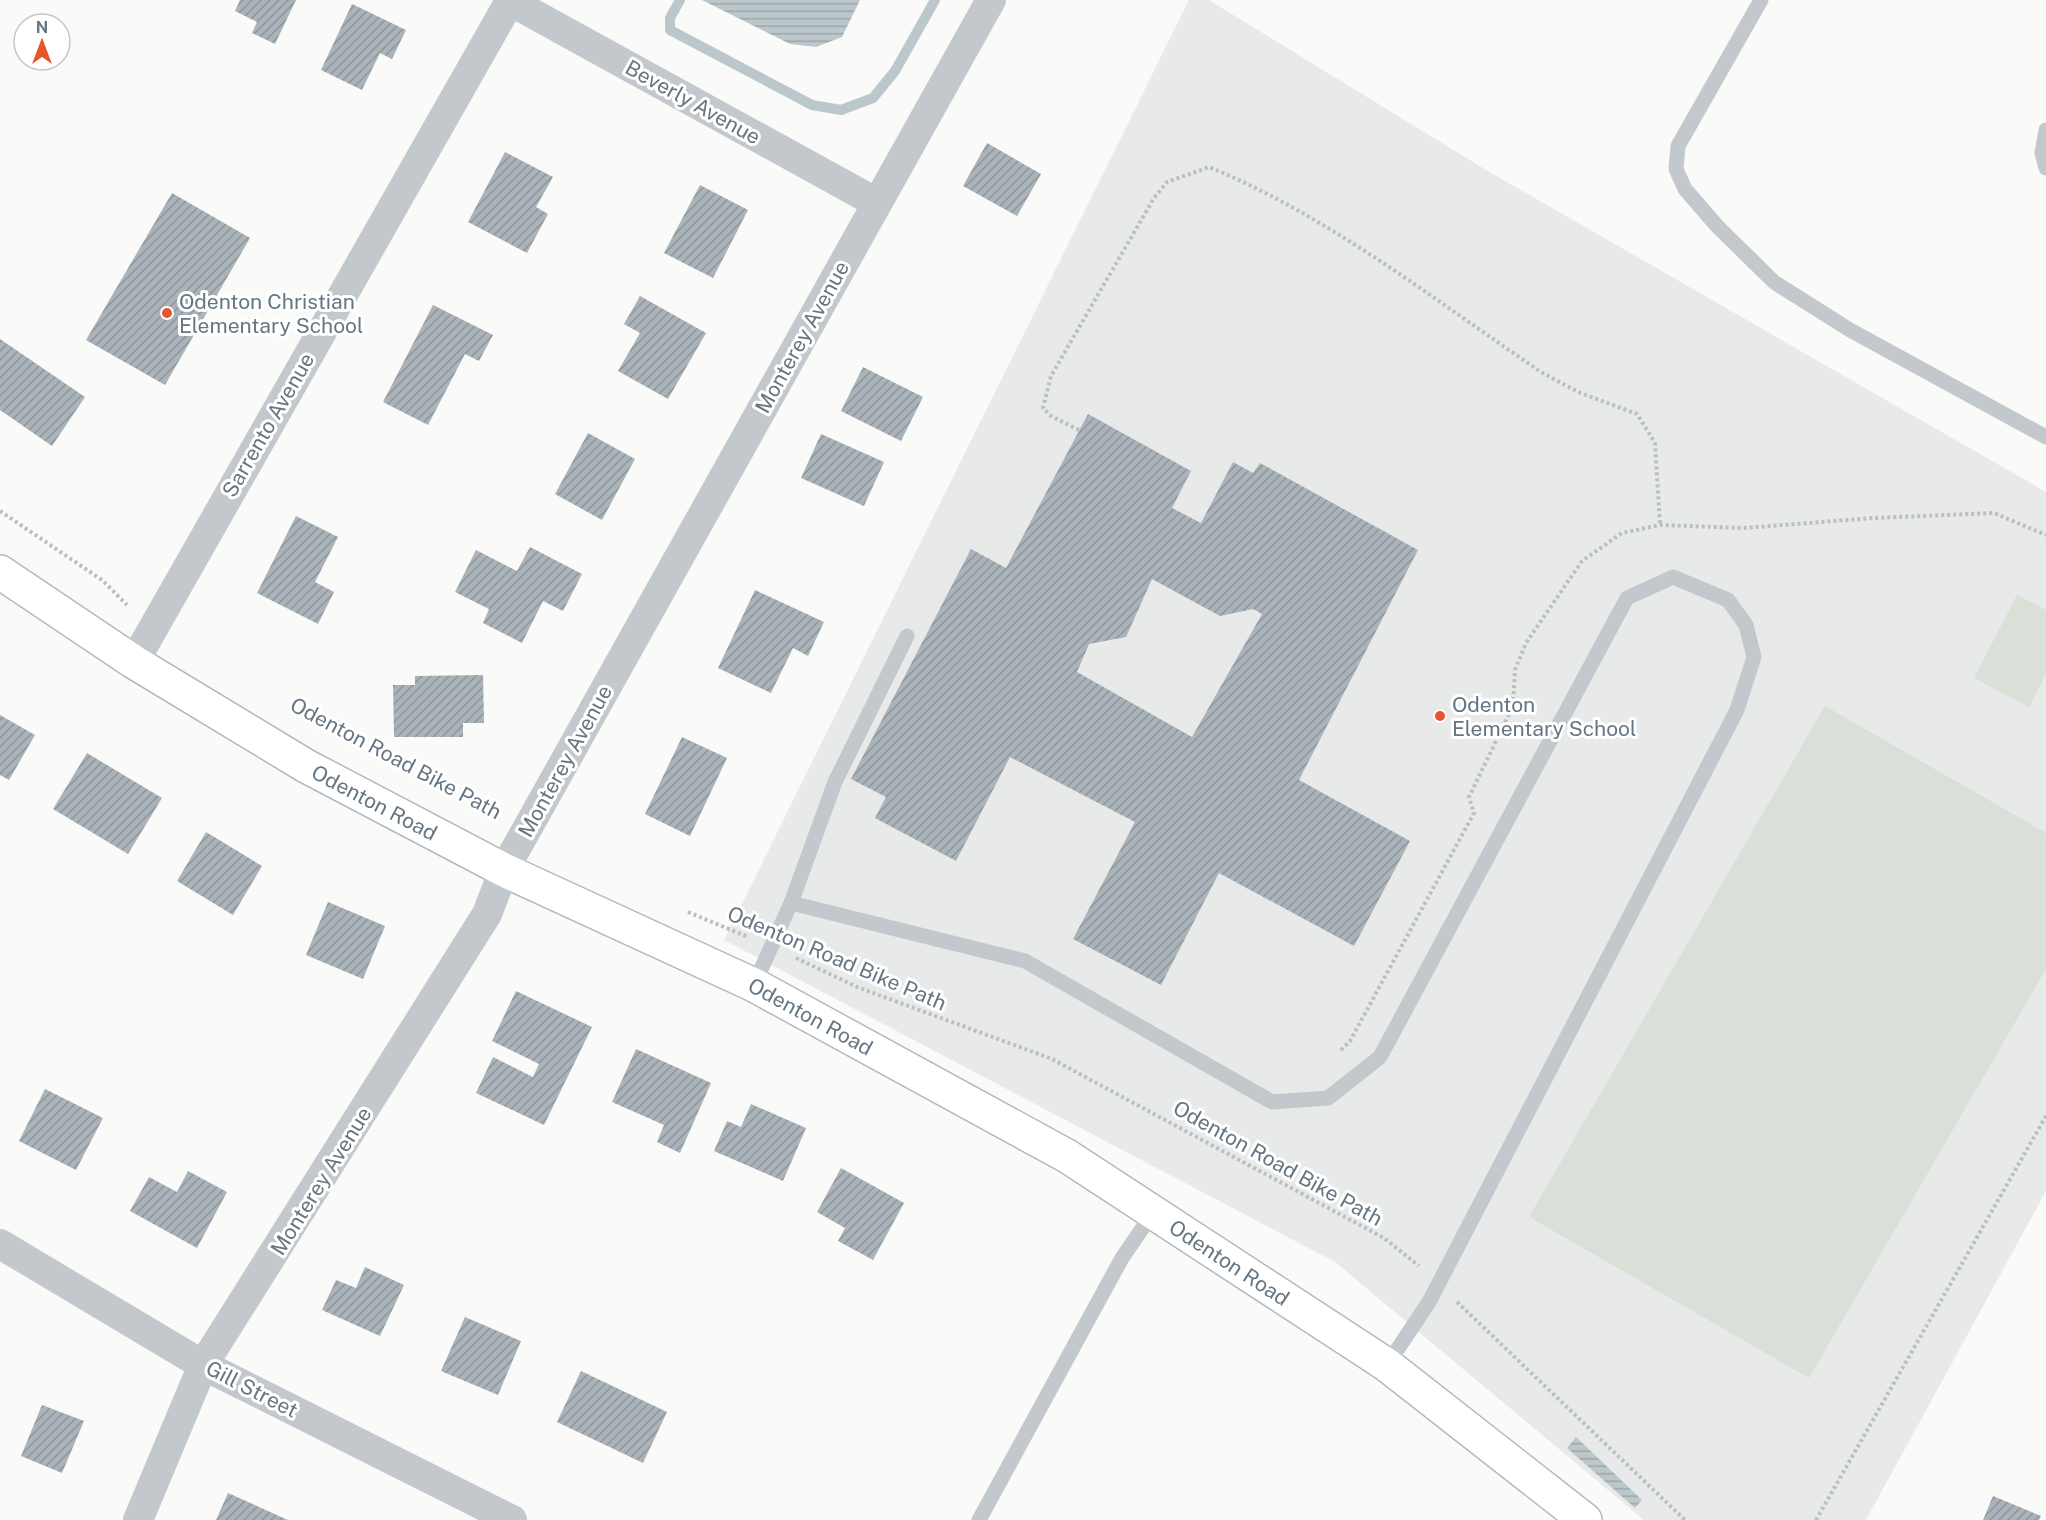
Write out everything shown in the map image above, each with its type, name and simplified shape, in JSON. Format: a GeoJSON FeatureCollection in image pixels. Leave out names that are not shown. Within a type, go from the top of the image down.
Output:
{"type":"FeatureCollection","features":[{"type":"Feature","properties":{"kind":"street","name":"Beverly Avenue"},"geometry":{"type":"LineString","coordinates":[[509,0],[878,203]]}},
{"type":"Feature","properties":{"kind":"street","name":"Sarrento Avenue"},"geometry":{"type":"LineString","coordinates":[[134,662],[509,0]]}},
{"type":"Feature","properties":{"kind":"street","name":"Monterey Avenue"},"geometry":{"type":"LineString","coordinates":[[138,1520],[203,1365],[488,914],[504,870],[991,0]]}},
{"type":"Feature","properties":{"kind":"street","name":"Odenton Road"},"geometry":{"type":"LineString","coordinates":[[0,572],[134,662],[306,766],[504,870],[754,986],[1066,1156],[1388,1365],[1585,1520]]}},
{"type":"Feature","properties":{"kind":"street","name":"Gill Street"},"geometry":{"type":"LineString","coordinates":[[0,1244],[203,1365],[512,1520]]}},
{"type":"Feature","properties":{"kind":"lane"},"geometry":{"type":"LineString","coordinates":[[1761,0],[1678,146],[1676,169],[1685,189],[1717,226],[1774,282],[1850,330],[2046,437]]}},
{"type":"Feature","properties":{"kind":"lane"},"geometry":{"type":"LineString","coordinates":[[2046,130],[2042,153],[2046,168]]}},
{"type":"Feature","properties":{"kind":"lane"},"geometry":{"type":"LineString","coordinates":[[791,903],[1025,962],[1272,1102],[1328,1098],[1380,1057],[1627,598],[1673,577],[1728,600],[1746,625],[1754,657],[1737,710],[1438,1285],[1388,1365]]}},
{"type":"Feature","properties":{"kind":"lane"},"geometry":{"type":"LineString","coordinates":[[754,986],[791,903],[835,782],[907,636]]}},
{"type":"Feature","properties":{"kind":"lane"},"geometry":{"type":"LineString","coordinates":[[979,1520],[1122,1258],[1153,1213]]}},
{"type":"Feature","properties":{"kind":"path"},"geometry":{"type":"LineString","coordinates":[[1079,430],[1051,416],[1044,408],[1051,376],[1154,198],[1167,182],[1209,167],[1250,184],[1312,217],[1541,372],[1578,392],[1637,414],[1655,443],[1660,525]]}},
{"type":"Feature","properties":{"kind":"path"},"geometry":{"type":"LineString","coordinates":[[0,511],[102,580],[152,630]]}},
{"type":"Feature","properties":{"kind":"path"},"geometry":{"type":"LineString","coordinates":[[1336,1056],[1350,1041],[1474,813],[1469,797],[1513,706],[1515,670],[1526,643],[1582,561],[1622,533],[1660,525],[1744,528],[1873,518],[1994,513],[2046,535]]}},
{"type":"Feature","properties":{"kind":"path","name":"Odenton Road Bike Path"},"geometry":{"type":"LineString","coordinates":[[686,911],[771,946],[857,987],[1052,1059],[1384,1238],[1401,1250],[1563,1401],[1685,1520]]}},
{"type":"Feature","properties":{"kind":"path"},"geometry":{"type":"LineString","coordinates":[[1816,1520],[2046,1116]]}},
{"type":"Feature","properties":{"kind":"shaded area"},"geometry":{"type":"Polygon","coordinates":[[[702,0],[860,0],[842,37],[816,47],[790,44],[702,0]]]}},
{"type":"Feature","properties":{"kind":"shaded area","name":"Odenton Elementary School"},"geometry":{"type":"Polygon","coordinates":[[[1189,0],[1209,0],[1486,170],[2046,492],[2046,1191],[1866,1520],[1644,1520],[1335,1262],[724,940],[1189,0]]]}},
{"type":"Feature","properties":{"kind":"shaded area"},"geometry":{"type":"Polygon","coordinates":[[[2017,595],[2046,610],[2046,674],[2029,707],[1974,678],[2017,595]]]}},
{"type":"Feature","properties":{"kind":"shaded area"},"geometry":{"type":"Polygon","coordinates":[[[1825,706],[2046,833],[2046,969],[1809,1378],[1529,1217],[1825,706]]]}},
{"type":"Feature","properties":{"kind":"shaded area"},"geometry":{"type":"Polygon","coordinates":[[[1576,1437],[1642,1500],[1635,1508],[1567,1448],[1576,1437]]]}},
{"type":"Feature","properties":{"kind":"building"},"geometry":{"type":"Polygon","coordinates":[[[240,0],[296,0],[275,44],[252,33],[257,22],[235,11],[240,0]]]}},
{"type":"Feature","properties":{"kind":"building"},"geometry":{"type":"Polygon","coordinates":[[[352,4],[406,30],[392,59],[380,53],[362,90],[321,70],[352,4]]]}},
{"type":"Feature","properties":{"kind":"building"},"geometry":{"type":"Polygon","coordinates":[[[987,143],[1041,174],[1017,216],[963,186],[987,143]]]}},
{"type":"Feature","properties":{"kind":"building"},"geometry":{"type":"Polygon","coordinates":[[[505,152],[553,177],[536,207],[548,214],[527,253],[468,222],[505,152]]]}},
{"type":"Feature","properties":{"kind":"building"},"geometry":{"type":"Polygon","coordinates":[[[700,185],[748,210],[713,278],[664,253],[700,185]]]}},
{"type":"Feature","properties":{"kind":"building"},"geometry":{"type":"Polygon","coordinates":[[[172,193],[250,238],[165,385],[86,340],[172,193]]]}},
{"type":"Feature","properties":{"kind":"building"},"geometry":{"type":"Polygon","coordinates":[[[640,296],[706,333],[668,399],[618,371],[640,333],[624,324],[640,296]]]}},
{"type":"Feature","properties":{"kind":"building"},"geometry":{"type":"Polygon","coordinates":[[[433,305],[493,335],[479,361],[465,354],[428,425],[383,402],[433,305]]]}},
{"type":"Feature","properties":{"kind":"building"},"geometry":{"type":"Polygon","coordinates":[[[0,339],[85,397],[52,446],[0,410],[0,339]]]}},
{"type":"Feature","properties":{"kind":"building"},"geometry":{"type":"Polygon","coordinates":[[[863,367],[923,397],[901,441],[841,411],[863,367]]]}},
{"type":"Feature","properties":{"kind":"building"},"geometry":{"type":"Polygon","coordinates":[[[1088,414],[1191,471],[1172,508],[1201,523],[1233,462],[1253,473],[1260,463],[1418,550],[1299,780],[1410,841],[1354,946],[1219,873],[1161,985],[1073,939],[1135,822],[1010,757],[956,861],[875,818],[886,797],[851,779],[971,549],[1006,568],[1088,414]],[[1152,579],[1126,637],[1089,644],[1077,672],[1192,737],[1262,614],[1253,609],[1220,616],[1152,579]]]}},
{"type":"Feature","properties":{"kind":"building"},"geometry":{"type":"Polygon","coordinates":[[[588,433],[635,459],[602,520],[555,494],[588,433]]]}},
{"type":"Feature","properties":{"kind":"building"},"geometry":{"type":"Polygon","coordinates":[[[821,434],[884,462],[864,506],[801,478],[821,434]]]}},
{"type":"Feature","properties":{"kind":"building"},"geometry":{"type":"Polygon","coordinates":[[[296,516],[338,537],[315,582],[334,592],[318,624],[257,593],[296,516]]]}},
{"type":"Feature","properties":{"kind":"building"},"geometry":{"type":"Polygon","coordinates":[[[530,547],[582,574],[563,611],[543,601],[522,643],[483,623],[489,609],[455,592],[476,550],[517,571],[530,547]]]}},
{"type":"Feature","properties":{"kind":"building"},"geometry":{"type":"Polygon","coordinates":[[[755,590],[824,622],[808,656],[793,648],[771,693],[718,668],[755,590]]]}},
{"type":"Feature","properties":{"kind":"building"},"geometry":{"type":"Polygon","coordinates":[[[483,675],[484,723],[463,723],[463,737],[394,737],[393,685],[415,685],[415,676],[483,675]]]}},
{"type":"Feature","properties":{"kind":"building"},"geometry":{"type":"Polygon","coordinates":[[[0,715],[35,735],[9,780],[0,775],[0,715]]]}},
{"type":"Feature","properties":{"kind":"building"},"geometry":{"type":"Polygon","coordinates":[[[682,737],[727,758],[690,836],[645,814],[682,737]]]}},
{"type":"Feature","properties":{"kind":"building"},"geometry":{"type":"Polygon","coordinates":[[[87,753],[162,798],[128,854],[53,809],[87,753]]]}},
{"type":"Feature","properties":{"kind":"building"},"geometry":{"type":"Polygon","coordinates":[[[206,832],[262,866],[233,915],[177,881],[206,832]]]}},
{"type":"Feature","properties":{"kind":"building"},"geometry":{"type":"Polygon","coordinates":[[[328,902],[385,926],[363,979],[306,955],[328,902]]]}},
{"type":"Feature","properties":{"kind":"building"},"geometry":{"type":"Polygon","coordinates":[[[516,991],[592,1027],[544,1125],[476,1093],[493,1057],[533,1077],[539,1064],[492,1041],[516,991]]]}},
{"type":"Feature","properties":{"kind":"building"},"geometry":{"type":"Polygon","coordinates":[[[636,1049],[711,1083],[680,1153],[657,1142],[664,1125],[612,1102],[636,1049]]]}},
{"type":"Feature","properties":{"kind":"building"},"geometry":{"type":"Polygon","coordinates":[[[45,1089],[103,1118],[76,1170],[19,1141],[45,1089]]]}},
{"type":"Feature","properties":{"kind":"building"},"geometry":{"type":"Polygon","coordinates":[[[751,1104],[806,1128],[783,1181],[714,1151],[727,1121],[741,1127],[751,1104]]]}},
{"type":"Feature","properties":{"kind":"building"},"geometry":{"type":"Polygon","coordinates":[[[841,1168],[904,1203],[873,1260],[838,1241],[845,1228],[817,1212],[841,1168]]]}},
{"type":"Feature","properties":{"kind":"building"},"geometry":{"type":"Polygon","coordinates":[[[188,1171],[227,1192],[197,1248],[130,1211],[149,1177],[177,1192],[188,1171]]]}},
{"type":"Feature","properties":{"kind":"building"},"geometry":{"type":"Polygon","coordinates":[[[365,1267],[404,1285],[380,1336],[322,1310],[336,1280],[356,1288],[365,1267]]]}},
{"type":"Feature","properties":{"kind":"building"},"geometry":{"type":"Polygon","coordinates":[[[465,1317],[521,1341],[498,1395],[441,1371],[465,1317]]]}},
{"type":"Feature","properties":{"kind":"building"},"geometry":{"type":"Polygon","coordinates":[[[581,1371],[667,1412],[643,1463],[557,1422],[581,1371]]]}},
{"type":"Feature","properties":{"kind":"building"},"geometry":{"type":"Polygon","coordinates":[[[42,1405],[84,1421],[62,1473],[21,1456],[42,1405]]]}},
{"type":"Feature","properties":{"kind":"building"},"geometry":{"type":"Polygon","coordinates":[[[228,1493],[288,1520],[216,1520],[228,1493]]]}},
{"type":"Feature","properties":{"kind":"building"},"geometry":{"type":"Polygon","coordinates":[[[1993,1496],[2041,1516],[2039,1520],[1983,1520],[1993,1496]]]}},
{"type":"Feature","properties":{"kind":"waterway"},"geometry":{"type":"LineString","coordinates":[[680,0],[670,18],[670,30],[812,105],[841,110],[873,98],[895,71],[935,0]]}},
{"type":"Feature","properties":{"kind":"place","name":"Odenton Christian Elementary School"},"geometry":{"type":"Point","coordinates":[167,313]}},
{"type":"Feature","properties":{"kind":"place","name":"Odenton Elementary School"},"geometry":{"type":"Point","coordinates":[1440,716]}}]}
